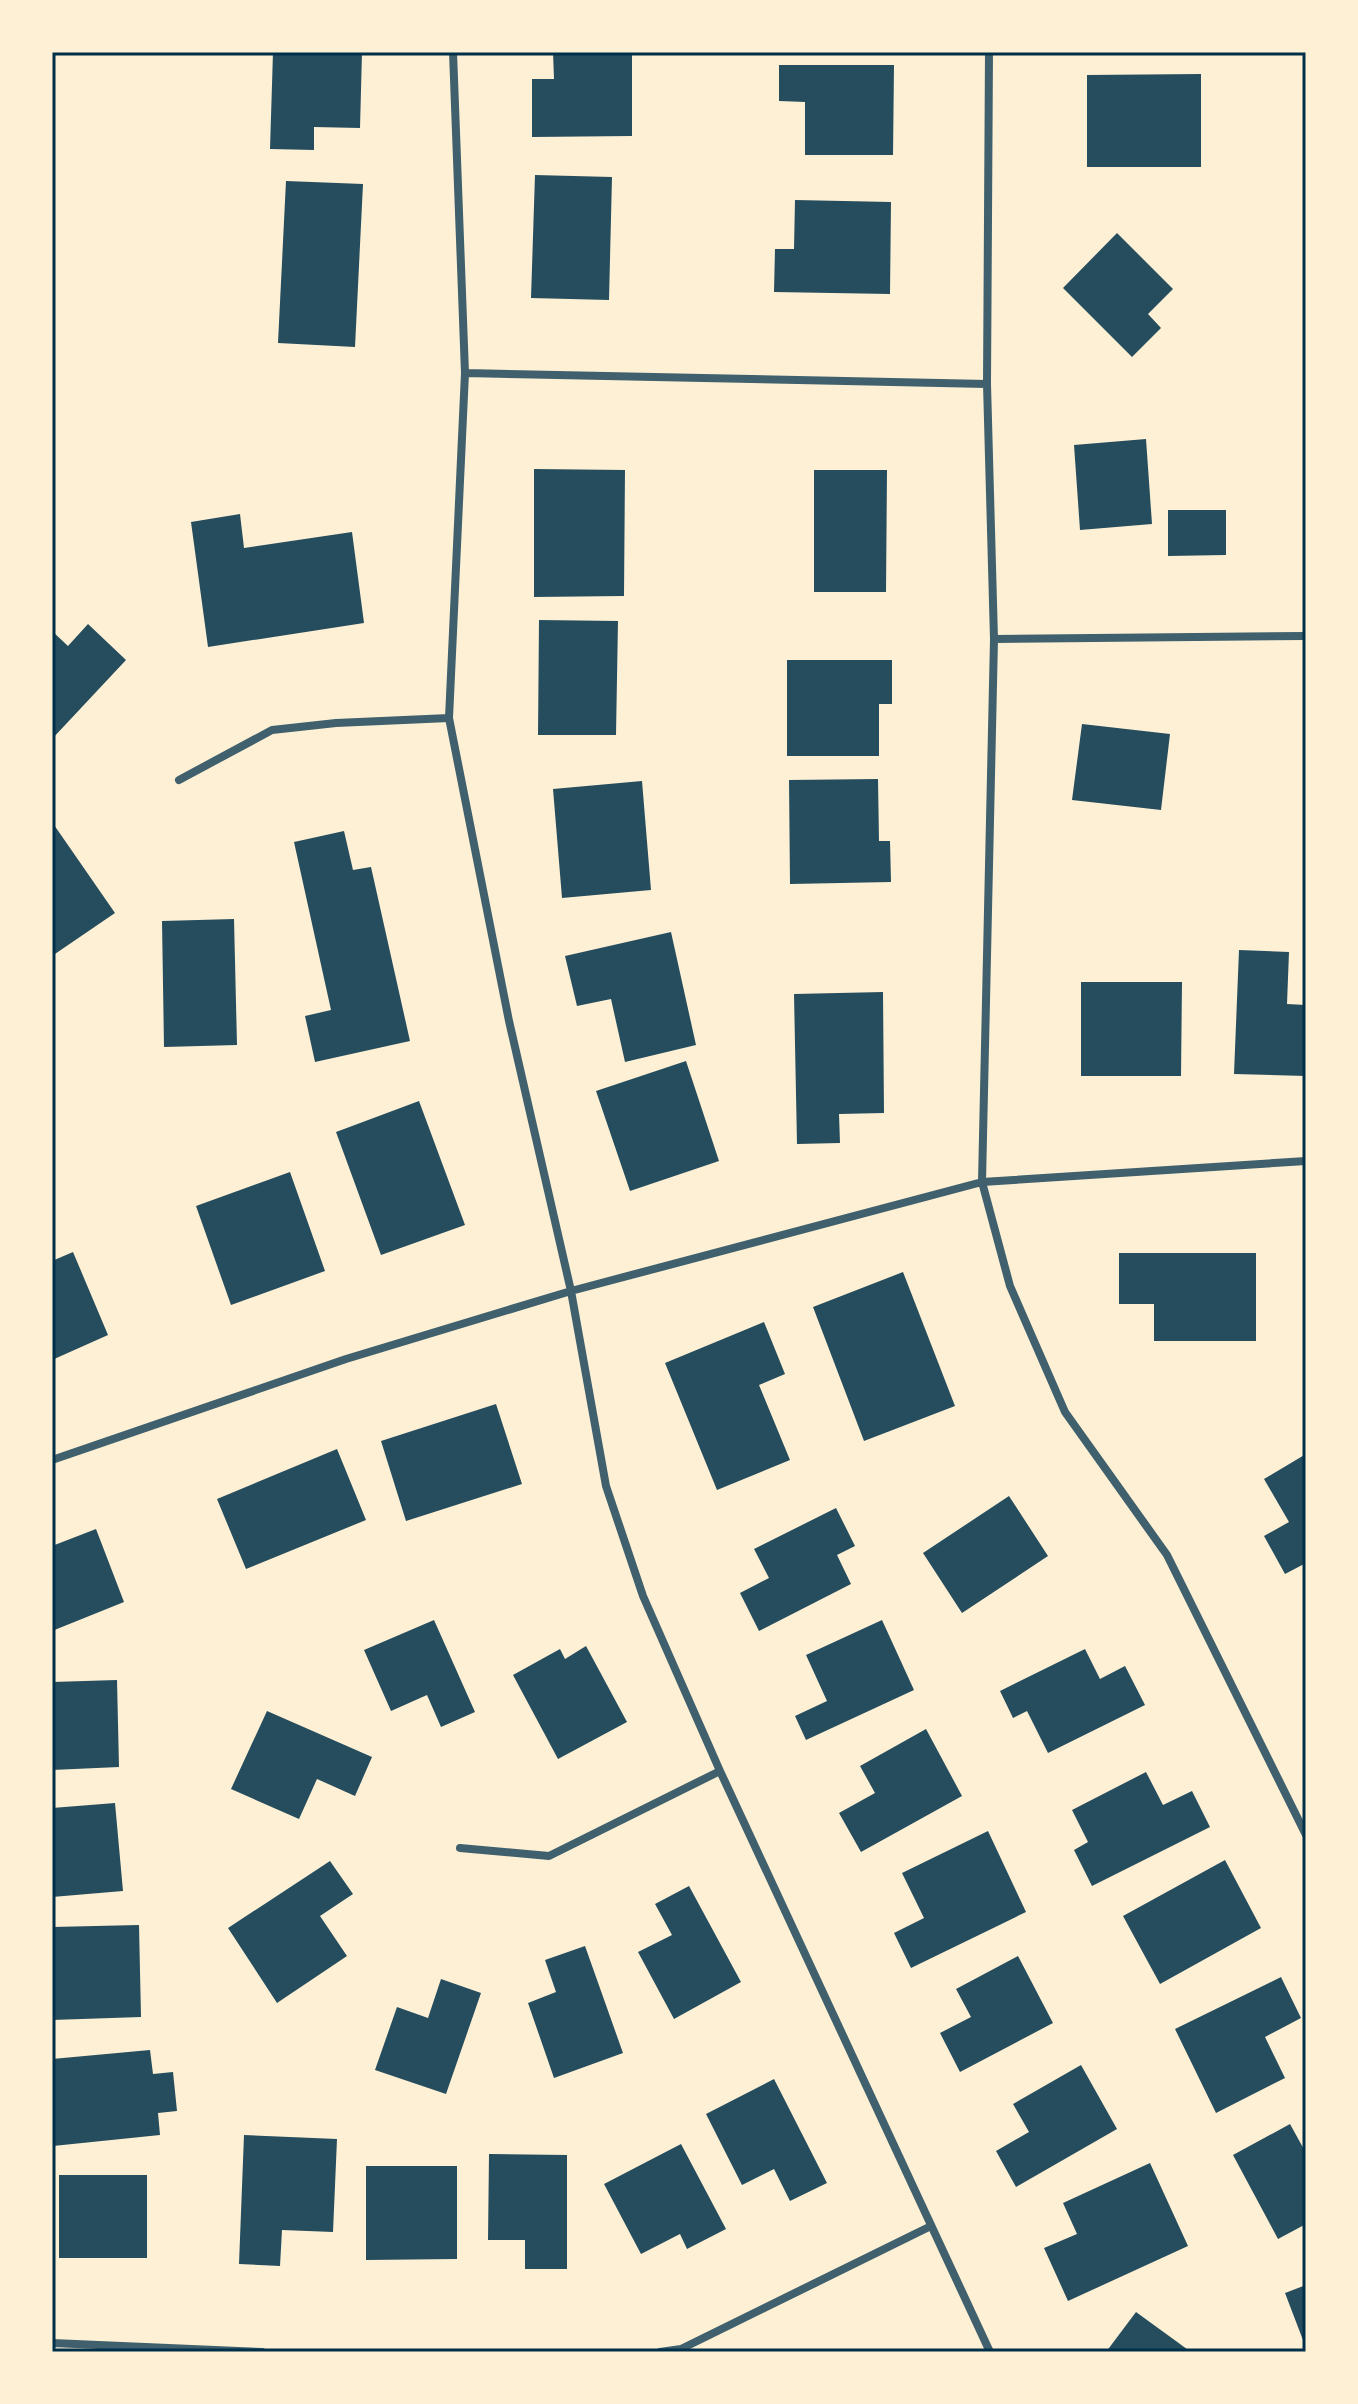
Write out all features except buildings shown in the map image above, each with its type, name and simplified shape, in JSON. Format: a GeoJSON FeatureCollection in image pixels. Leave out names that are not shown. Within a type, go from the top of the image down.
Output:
{"type":"FeatureCollection","features":[{"type":"Feature","properties":{"kind":"street"},"geometry":{"type":"LineString","coordinates":[[453,52],[465,373],[449,718],[509,1021],[571,1291],[606,1486],[643,1596],[720,1771],[990,2352]]}},
{"type":"Feature","properties":{"kind":"street"},"geometry":{"type":"LineString","coordinates":[[989,52],[987,384],[994,639],[982,1182],[1010,1286],[1065,1412],[1167,1555],[1306,1835]]}},
{"type":"Feature","properties":{"kind":"street"},"geometry":{"type":"LineString","coordinates":[[465,373],[987,384]]}},
{"type":"Feature","properties":{"kind":"street"},"geometry":{"type":"LineString","coordinates":[[994,639],[1306,636]]}},
{"type":"Feature","properties":{"kind":"street"},"geometry":{"type":"LineString","coordinates":[[179,780],[233,748],[272,730],[336,723],[449,718]]}},
{"type":"Feature","properties":{"kind":"street"},"geometry":{"type":"LineString","coordinates":[[52,1460],[346,1359],[571,1291],[982,1182],[1306,1161]]}},
{"type":"Feature","properties":{"kind":"street"},"geometry":{"type":"LineString","coordinates":[[460,1848],[549,1856],[720,1771]]}},
{"type":"Feature","properties":{"kind":"street"},"geometry":{"type":"LineString","coordinates":[[660,2352],[681,2349],[931,2226]]}},
{"type":"Feature","properties":{"kind":"street"},"geometry":{"type":"LineString","coordinates":[[52,2343],[262,2352]]}}]}
